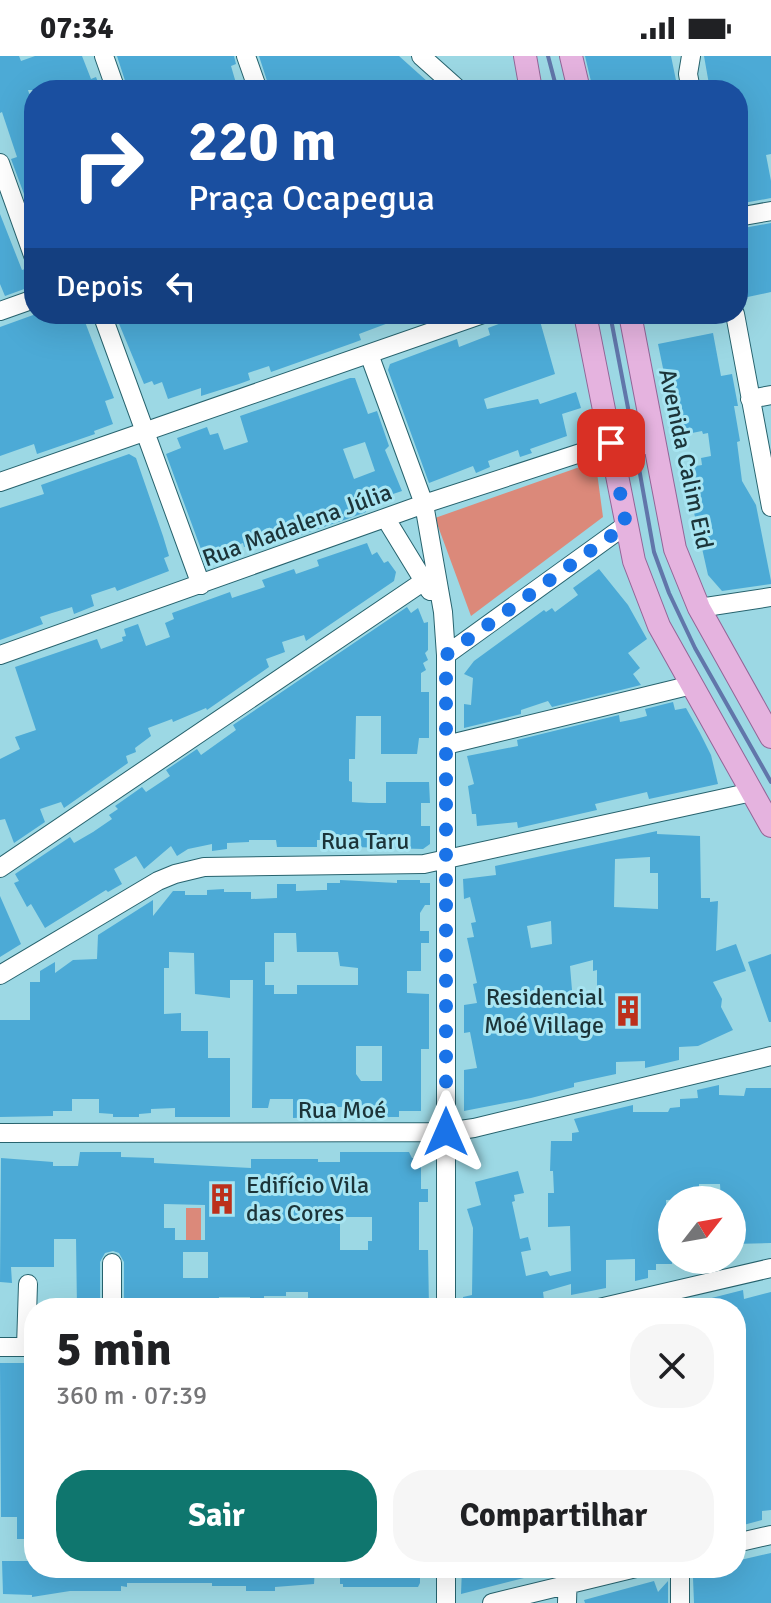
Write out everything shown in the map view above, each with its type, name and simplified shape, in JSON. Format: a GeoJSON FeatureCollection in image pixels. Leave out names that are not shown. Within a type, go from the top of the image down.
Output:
{"type":"FeatureCollection","features":[{"type":"Feature","properties":{"kind":"main road"},"geometry":{"type":"LineString","coordinates":[[525,56],[529,80]]}},
{"type":"Feature","properties":{"kind":"main road"},"geometry":{"type":"LineString","coordinates":[[571,56],[577,80]]}},
{"type":"Feature","properties":{"kind":"main road","name":"Avenida Calim Eid"},"geometry":{"type":"LineString","coordinates":[[589,324],[632,443],[699,608],[771,737]]}},
{"type":"Feature","properties":{"kind":"main road","name":"Avenida Calim Eid"},"geometry":{"type":"LineString","coordinates":[[630,324],[632,443],[626,525],[646,594],[659,626],[771,826]]}},
{"type":"Feature","properties":{"kind":"street"},"geometry":{"type":"LineString","coordinates":[[104,56],[112,80]]}},
{"type":"Feature","properties":{"kind":"street"},"geometry":{"type":"LineString","coordinates":[[246,56],[254,80]]}},
{"type":"Feature","properties":{"kind":"street"},"geometry":{"type":"LineString","coordinates":[[421,56],[448,80]]}},
{"type":"Feature","properties":{"kind":"street"},"geometry":{"type":"LineString","coordinates":[[689,80],[691,56]]}},
{"type":"Feature","properties":{"kind":"street"},"geometry":{"type":"LineString","coordinates":[[0,163],[24,230]]}},
{"type":"Feature","properties":{"kind":"street"},"geometry":{"type":"LineString","coordinates":[[748,215],[771,211]]}},
{"type":"Feature","properties":{"kind":"street"},"geometry":{"type":"LineString","coordinates":[[0,311],[24,303]]}},
{"type":"Feature","properties":{"kind":"street"},"geometry":{"type":"LineString","coordinates":[[106,324],[201,585]]}},
{"type":"Feature","properties":{"kind":"street"},"geometry":{"type":"LineString","coordinates":[[0,482],[454,324]]}},
{"type":"Feature","properties":{"kind":"street"},"geometry":{"type":"LineString","coordinates":[[737,324],[771,507]]}},
{"type":"Feature","properties":{"kind":"street"},"geometry":{"type":"LineString","coordinates":[[369,354],[424,504],[430,577],[443,612],[446,655],[446,1298]]}},
{"type":"Feature","properties":{"kind":"street"},"geometry":{"type":"LineString","coordinates":[[750,399],[771,395]]}},
{"type":"Feature","properties":{"kind":"street","name":"Rua Madalena Júlia"},"geometry":{"type":"LineString","coordinates":[[0,655],[424,504],[632,443]]}},
{"type":"Feature","properties":{"kind":"street"},"geometry":{"type":"LineString","coordinates":[[386,519],[430,577]]}},
{"type":"Feature","properties":{"kind":"street"},"geometry":{"type":"LineString","coordinates":[[446,655],[626,525]]}},
{"type":"Feature","properties":{"kind":"street"},"geometry":{"type":"LineString","coordinates":[[0,868],[430,577]]}},
{"type":"Feature","properties":{"kind":"street"},"geometry":{"type":"LineString","coordinates":[[699,608],[771,597]]}},
{"type":"Feature","properties":{"kind":"street"},"geometry":{"type":"LineString","coordinates":[[446,745],[692,685]]}},
{"type":"Feature","properties":{"kind":"street","name":"Rua Taru"},"geometry":{"type":"LineString","coordinates":[[0,975],[146,888],[188,870],[418,865],[752,792]]}},
{"type":"Feature","properties":{"kind":"street","name":"Rua Moé"},"geometry":{"type":"LineString","coordinates":[[0,1133],[446,1132],[474,1128],[771,1056]]}},
{"type":"Feature","properties":{"kind":"street"},"geometry":{"type":"LineString","coordinates":[[112,1263],[112,1298]]}},
{"type":"Feature","properties":{"kind":"street"},"geometry":{"type":"LineString","coordinates":[[682,1298],[771,1268]]}},
{"type":"Feature","properties":{"kind":"street"},"geometry":{"type":"LineString","coordinates":[[28,1284],[28,1298]]}},
{"type":"Feature","properties":{"kind":"street"},"geometry":{"type":"LineString","coordinates":[[0,1347],[24,1347]]}},
{"type":"Feature","properties":{"kind":"street"},"geometry":{"type":"LineString","coordinates":[[746,1541],[771,1535]]}},
{"type":"Feature","properties":{"kind":"street"},"geometry":{"type":"LineString","coordinates":[[446,1578],[446,1603]]}},
{"type":"Feature","properties":{"kind":"street"},"geometry":{"type":"LineString","coordinates":[[492,1603],[596,1578]]}},
{"type":"Feature","properties":{"kind":"street"},"geometry":{"type":"LineString","coordinates":[[680,1578],[680,1603]]}},
{"type":"Feature","properties":{"kind":"shaded area"},"geometry":{"type":"Polygon","coordinates":[[[591,463],[596,465],[603,517],[471,616],[435,518],[591,463]]]}},
{"type":"Feature","properties":{"kind":"shaded area"},"geometry":{"type":"Polygon","coordinates":[[[186,1208],[201,1208],[201,1240],[186,1240],[186,1208]]]}},
{"type":"Feature","properties":{"kind":"building"},"geometry":{"type":"Polygon","coordinates":[[[0,56],[19,56],[21,61],[35,56],[82,56],[91,79],[96,77],[97,80],[24,80],[24,194],[11,159],[17,157],[0,113],[0,56]]]}},
{"type":"Feature","properties":{"kind":"building"},"geometry":{"type":"Polygon","coordinates":[[[117,56],[234,56],[236,64],[231,66],[235,80],[125,80],[117,56]]]}},
{"type":"Feature","properties":{"kind":"building"},"geometry":{"type":"Polygon","coordinates":[[[259,56],[399,56],[426,80],[267,80],[259,56]]]}},
{"type":"Feature","properties":{"kind":"building"},"geometry":{"type":"Polygon","coordinates":[[[585,56],[671,56],[676,80],[591,80],[585,56]]]}},
{"type":"Feature","properties":{"kind":"building"},"geometry":{"type":"Polygon","coordinates":[[[704,56],[771,56],[771,154],[766,155],[771,198],[748,202],[748,80],[708,80],[704,56]]]}},
{"type":"Feature","properties":{"kind":"building"},"geometry":{"type":"Polygon","coordinates":[[[0,214],[24,269],[24,289],[5,296],[0,284],[0,214]]]}},
{"type":"Feature","properties":{"kind":"building"},"geometry":{"type":"Polygon","coordinates":[[[771,223],[771,292],[748,297],[748,227],[771,223]]]}},
{"type":"Feature","properties":{"kind":"building"},"geometry":{"type":"Polygon","coordinates":[[[24,318],[24,324],[86,324],[114,398],[105,401],[113,424],[94,431],[95,434],[37,454],[34,444],[0,456],[0,327],[24,318]]]}},
{"type":"Feature","properties":{"kind":"building"},"geometry":{"type":"Polygon","coordinates":[[[119,324],[386,324],[359,334],[361,340],[271,372],[269,366],[248,373],[250,380],[201,396],[201,388],[168,399],[162,382],[144,384],[119,324]]]}},
{"type":"Feature","properties":{"kind":"building"},"geometry":{"type":"Polygon","coordinates":[[[499,324],[541,324],[555,374],[484,399],[487,409],[538,399],[540,404],[576,392],[581,408],[562,414],[567,436],[530,449],[532,453],[520,457],[518,450],[488,461],[490,467],[476,473],[473,466],[429,483],[388,370],[390,364],[457,339],[459,347],[490,335],[488,328],[499,324]]]}},
{"type":"Feature","properties":{"kind":"building"},"geometry":{"type":"Polygon","coordinates":[[[713,333],[721,376],[732,374],[738,406],[734,406],[742,481],[756,505],[771,581],[771,584],[722,591],[708,575],[684,468],[702,465],[701,458],[711,456],[708,433],[703,434],[702,431],[677,436],[658,344],[713,333]]]}},
{"type":"Feature","properties":{"kind":"building"},"geometry":{"type":"Polygon","coordinates":[[[355,378],[368,414],[377,411],[389,446],[385,450],[402,491],[363,504],[366,512],[350,518],[294,537],[291,529],[244,547],[243,543],[217,552],[218,556],[205,560],[166,454],[181,448],[177,438],[207,427],[210,435],[218,433],[224,450],[248,442],[240,416],[355,378]],[[365,442],[343,449],[354,479],[375,471],[365,442]]]}},
{"type":"Feature","properties":{"kind":"building"},"geometry":{"type":"Polygon","coordinates":[[[129,454],[136,458],[163,536],[169,556],[164,558],[169,571],[117,591],[115,587],[91,595],[94,606],[74,614],[72,607],[40,617],[43,624],[0,640],[0,508],[44,494],[41,485],[129,454]]]}},
{"type":"Feature","properties":{"kind":"building"},"geometry":{"type":"Polygon","coordinates":[[[367,543],[372,555],[377,552],[384,563],[388,561],[396,572],[394,581],[306,641],[304,635],[282,642],[285,652],[266,659],[269,667],[207,710],[148,728],[151,736],[135,748],[136,752],[126,756],[128,763],[64,808],[61,802],[40,809],[45,822],[14,843],[5,819],[0,820],[0,759],[20,749],[15,737],[36,730],[15,667],[97,639],[101,649],[123,641],[122,637],[126,636],[124,629],[138,624],[146,646],[170,637],[165,623],[174,619],[172,613],[230,592],[232,598],[265,587],[262,580],[294,569],[296,574],[319,566],[317,560],[367,543]]]}},
{"type":"Feature","properties":{"kind":"building"},"geometry":{"type":"Polygon","coordinates":[[[599,569],[628,605],[647,639],[628,653],[640,668],[633,674],[641,685],[552,707],[548,701],[521,710],[521,714],[464,728],[464,704],[471,705],[473,678],[464,674],[474,661],[544,610],[546,612],[552,608],[555,612],[578,595],[573,588],[599,569]]]}},
{"type":"Feature","properties":{"kind":"building"},"geometry":{"type":"Polygon","coordinates":[[[407,607],[411,613],[418,608],[424,623],[428,622],[428,650],[425,653],[428,660],[423,663],[426,670],[421,673],[421,692],[429,692],[429,738],[419,738],[417,754],[381,754],[381,716],[356,716],[355,759],[349,759],[349,781],[352,782],[352,802],[369,803],[386,803],[386,782],[429,782],[430,803],[421,803],[421,826],[430,826],[430,844],[423,849],[353,847],[353,840],[317,840],[317,847],[277,847],[276,840],[249,840],[227,843],[227,849],[212,851],[212,844],[188,849],[177,856],[171,846],[144,869],[136,856],[114,869],[122,884],[108,892],[106,890],[45,928],[31,904],[27,907],[14,883],[19,881],[15,874],[70,837],[74,843],[93,832],[112,819],[109,815],[118,809],[115,806],[142,787],[146,792],[170,776],[166,770],[197,749],[201,755],[236,730],[233,725],[407,607]]]}},
{"type":"Feature","properties":{"kind":"building"},"geometry":{"type":"Polygon","coordinates":[[[673,702],[675,710],[686,708],[700,733],[711,755],[718,784],[649,799],[647,792],[595,804],[597,810],[518,828],[517,822],[477,826],[468,786],[474,784],[467,756],[518,746],[517,740],[619,715],[620,722],[647,716],[645,709],[673,702]]]}},
{"type":"Feature","properties":{"kind":"building"},"geometry":{"type":"Polygon","coordinates":[[[657,831],[657,834],[700,836],[701,898],[718,901],[716,951],[736,944],[746,971],[713,982],[733,1030],[698,1046],[679,1047],[679,1060],[645,1068],[645,1061],[616,1062],[616,1074],[574,1083],[574,1087],[531,1098],[464,1111],[464,1070],[477,1068],[470,1032],[464,1033],[464,1005],[477,1003],[473,984],[477,983],[467,938],[474,937],[471,923],[476,922],[470,897],[464,899],[463,879],[496,875],[495,866],[657,831]],[[650,857],[615,859],[614,907],[658,909],[658,873],[650,873],[650,857]],[[551,921],[527,926],[531,948],[552,944],[551,921]],[[593,960],[570,966],[573,1002],[597,1001],[597,970],[593,971],[593,960]]]}},
{"type":"Feature","properties":{"kind":"building"},"geometry":{"type":"Polygon","coordinates":[[[340,880],[397,883],[397,880],[420,880],[420,883],[430,883],[430,905],[425,905],[420,913],[420,931],[429,931],[429,943],[421,943],[421,971],[407,971],[407,993],[429,994],[429,1049],[421,1049],[421,1111],[399,1111],[399,1117],[351,1117],[351,1107],[319,1107],[319,1117],[293,1118],[293,1099],[270,1099],[268,1108],[252,1108],[253,980],[230,980],[230,998],[195,994],[194,953],[169,952],[169,968],[164,968],[164,1014],[181,1013],[181,1031],[208,1031],[208,1058],[230,1058],[230,1117],[175,1117],[175,1108],[151,1109],[151,1113],[139,1114],[139,1117],[113,1117],[113,1114],[99,1113],[99,1099],[72,1099],[72,1111],[53,1111],[53,1116],[0,1117],[0,1020],[30,1020],[30,982],[40,982],[40,971],[55,962],[55,973],[73,960],[97,959],[98,935],[153,900],[153,916],[173,891],[185,891],[185,895],[207,895],[207,890],[224,889],[224,892],[251,892],[251,899],[277,898],[277,884],[296,884],[296,891],[327,890],[327,883],[340,883],[340,880]],[[274,933],[274,962],[265,962],[265,985],[274,985],[274,994],[297,994],[297,985],[358,985],[358,968],[340,966],[338,952],[297,952],[296,933],[274,933]],[[356,1046],[356,1074],[361,1081],[382,1081],[382,1046],[356,1046]]]}},
{"type":"Feature","properties":{"kind":"building"},"geometry":{"type":"Polygon","coordinates":[[[0,896],[21,944],[0,957],[0,896]]]}},
{"type":"Feature","properties":{"kind":"building"},"geometry":{"type":"Polygon","coordinates":[[[771,954],[771,1022],[769,1022],[748,962],[771,954]]]}},
{"type":"Feature","properties":{"kind":"building"},"geometry":{"type":"Polygon","coordinates":[[[719,1085],[719,1095],[744,1096],[746,1088],[771,1088],[771,1243],[746,1244],[746,1186],[658,1186],[658,1264],[656,1270],[648,1270],[648,1278],[635,1281],[635,1259],[606,1260],[606,1288],[571,1295],[571,1284],[543,1292],[544,1298],[463,1298],[472,1295],[473,1228],[467,1209],[481,1205],[475,1182],[518,1171],[524,1193],[514,1195],[515,1201],[512,1202],[520,1239],[528,1237],[531,1250],[521,1252],[526,1276],[547,1271],[550,1276],[571,1271],[570,1226],[548,1227],[548,1193],[554,1193],[553,1171],[550,1171],[551,1141],[572,1141],[572,1133],[579,1132],[574,1119],[633,1105],[633,1112],[668,1112],[670,1108],[680,1107],[680,1099],[698,1098],[697,1090],[719,1085]]]}},
{"type":"Feature","properties":{"kind":"building"},"geometry":{"type":"Polygon","coordinates":[[[80,1152],[121,1152],[121,1157],[154,1158],[154,1163],[251,1168],[251,1159],[340,1162],[340,1152],[409,1152],[412,1158],[421,1158],[421,1189],[428,1189],[428,1202],[419,1202],[419,1250],[428,1250],[429,1298],[308,1298],[308,1292],[286,1292],[286,1296],[264,1298],[124,1298],[124,1262],[119,1253],[113,1251],[105,1253],[100,1262],[100,1298],[77,1298],[76,1239],[54,1239],[54,1267],[11,1267],[12,1283],[0,1282],[1,1158],[53,1162],[53,1166],[78,1166],[80,1152]],[[164,1204],[164,1228],[175,1228],[175,1240],[205,1240],[205,1205],[164,1204]],[[340,1217],[340,1250],[368,1250],[368,1241],[372,1241],[372,1217],[340,1217]],[[183,1252],[183,1278],[208,1278],[208,1252],[183,1252]]]}},
{"type":"Feature","properties":{"kind":"building"},"geometry":{"type":"Polygon","coordinates":[[[743,1290],[744,1298],[712,1298],[743,1290]]]}},
{"type":"Feature","properties":{"kind":"building"},"geometry":{"type":"Polygon","coordinates":[[[771,1292],[771,1510],[762,1511],[762,1520],[746,1524],[746,1298],[771,1292]]]}},
{"type":"Feature","properties":{"kind":"building"},"geometry":{"type":"Polygon","coordinates":[[[0,1363],[24,1363],[24,1539],[17,1539],[17,1517],[1,1517],[0,1363]]]}},
{"type":"Feature","properties":{"kind":"building"},"geometry":{"type":"Polygon","coordinates":[[[771,1553],[771,1603],[694,1603],[693,1578],[746,1578],[746,1559],[771,1553]]]}},
{"type":"Feature","properties":{"kind":"building"},"geometry":{"type":"Polygon","coordinates":[[[2,1561],[24,1561],[24,1578],[314,1578],[314,1584],[275,1587],[275,1591],[246,1591],[246,1586],[212,1586],[212,1583],[127,1583],[127,1587],[121,1586],[121,1591],[70,1591],[32,1597],[3,1594],[2,1561]]]}},
{"type":"Feature","properties":{"kind":"building"},"geometry":{"type":"Polygon","coordinates":[[[340,1578],[420,1578],[418,1587],[343,1587],[340,1578]]]}},
{"type":"Feature","properties":{"kind":"building"},"geometry":{"type":"Polygon","coordinates":[[[462,1578],[524,1578],[461,1594],[462,1578]]]}},
{"type":"Feature","properties":{"kind":"building"},"geometry":{"type":"Polygon","coordinates":[[[654,1581],[658,1592],[668,1581],[668,1603],[585,1603],[584,1600],[654,1581]]]}},
{"type":"Feature","properties":{"kind":"waterway"},"geometry":{"type":"LineString","coordinates":[[548,56],[554,80]]}},
{"type":"Feature","properties":{"kind":"waterway"},"geometry":{"type":"LineString","coordinates":[[612,324],[633,434]]}},
{"type":"Feature","properties":{"kind":"waterway"},"geometry":{"type":"LineString","coordinates":[[635,446],[654,552],[669,593],[695,648],[771,782]]}},
{"type":"Feature","properties":{"kind":"place","name":"Residencial Moé Village"},"geometry":{"type":"Point","coordinates":[628,1011]}},
{"type":"Feature","properties":{"kind":"place","name":"Edifício Vila das Cores"},"geometry":{"type":"Point","coordinates":[222,1199]}},
{"type":"Feature","properties":{"kind":"route"},"geometry":{"type":"LineString","coordinates":[[446,1132],[446,655],[626,525],[611,443]]}}]}
